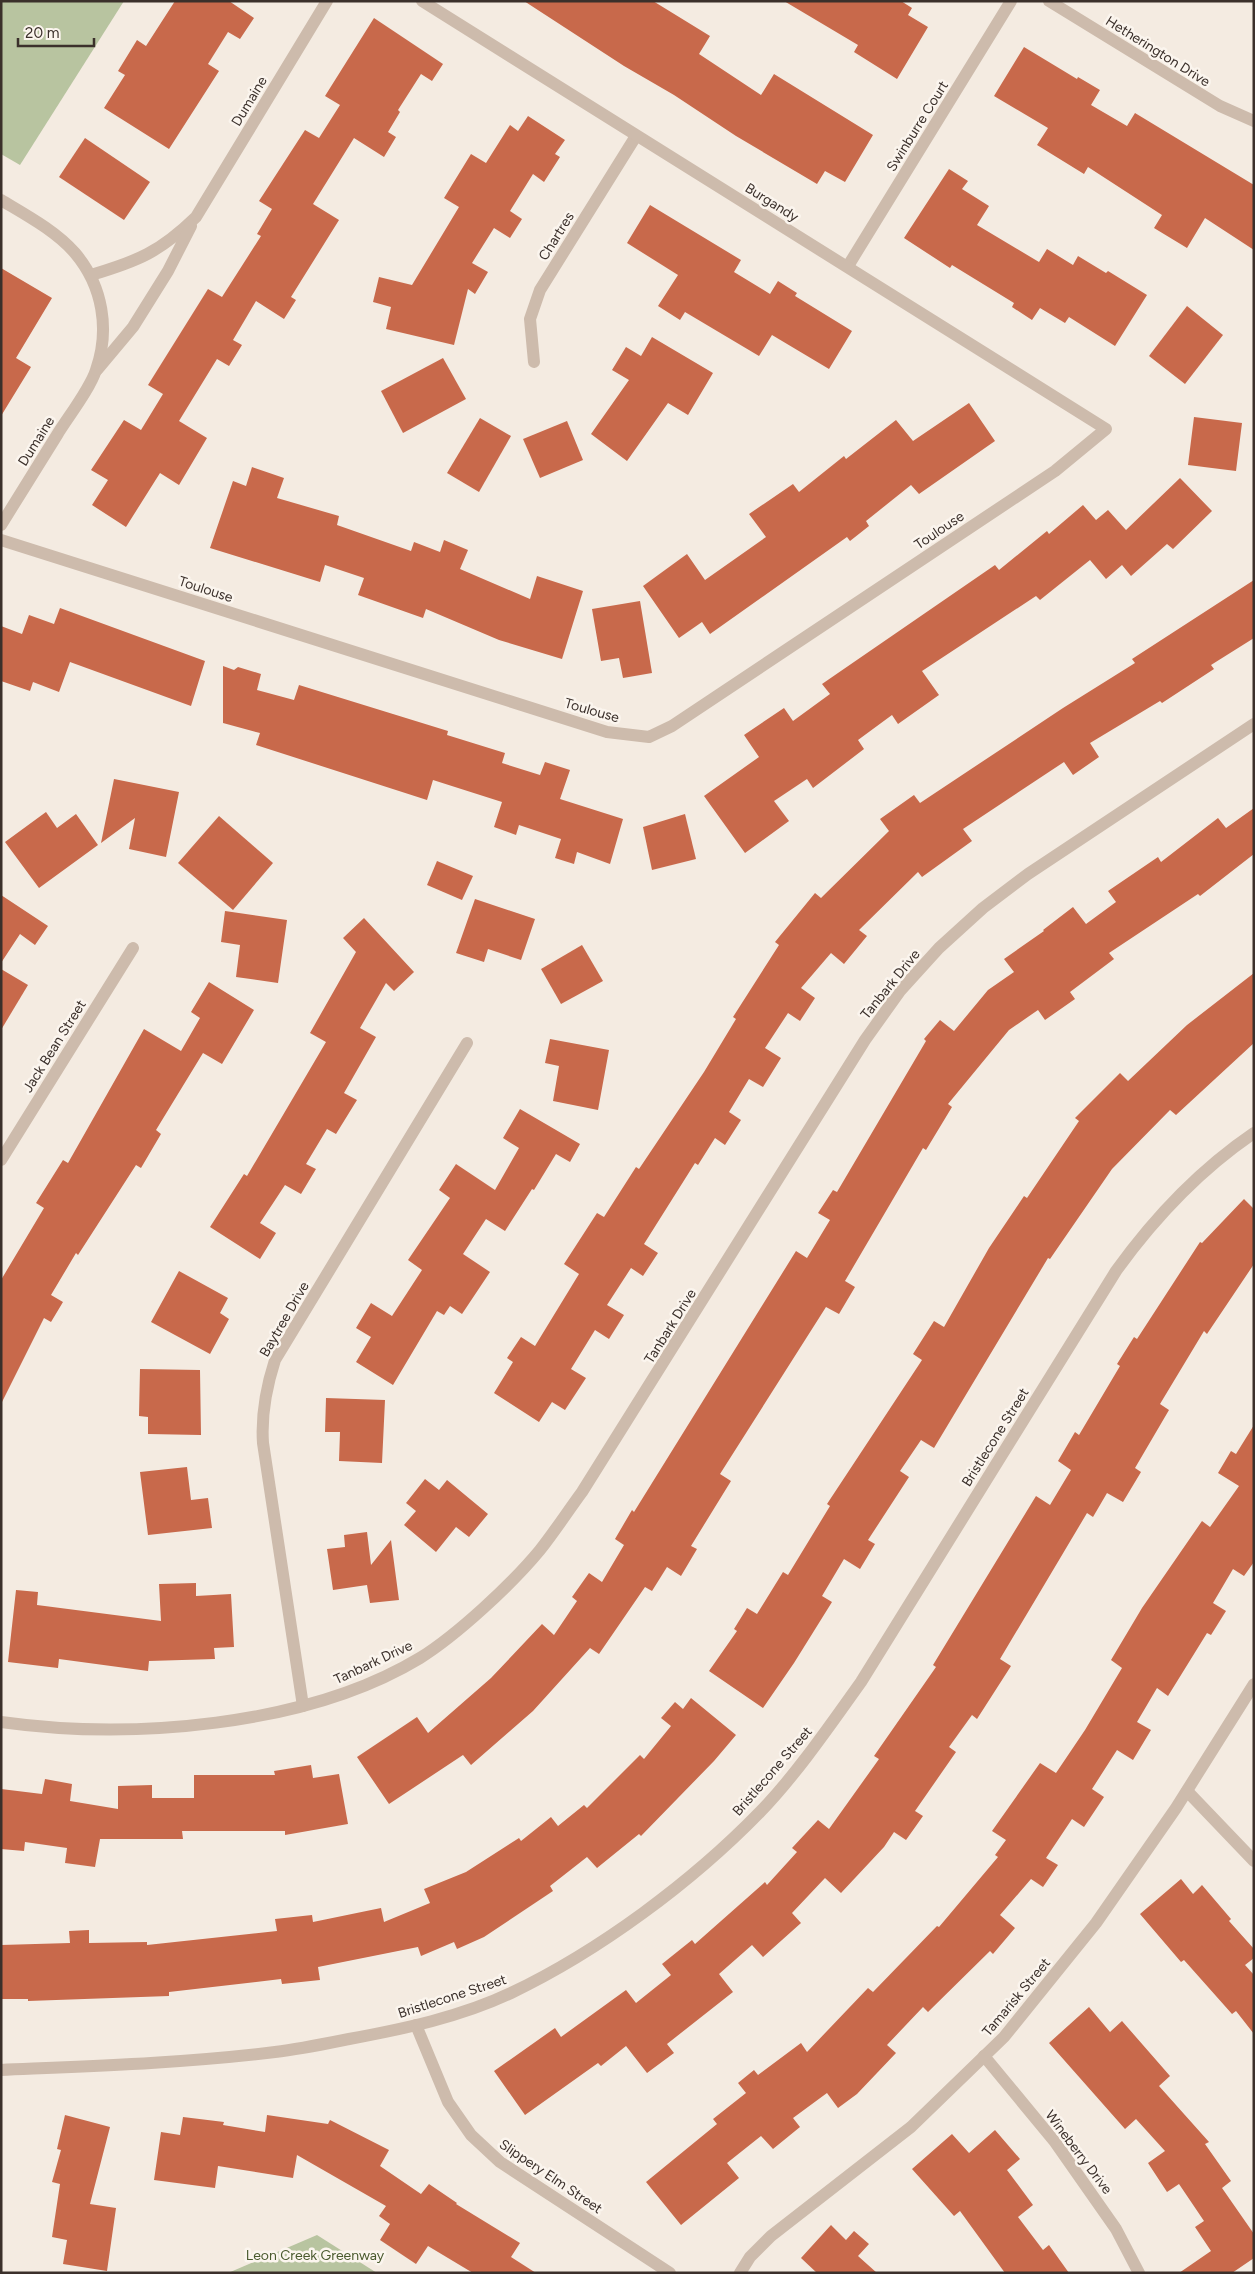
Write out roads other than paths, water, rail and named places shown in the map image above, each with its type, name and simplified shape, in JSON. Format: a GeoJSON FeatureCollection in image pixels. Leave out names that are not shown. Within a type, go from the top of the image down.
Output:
{"type":"FeatureCollection","features":[{"type":"Feature","properties":{"kind":"street","name":"Dumaine"},"geometry":{"type":"LineString","coordinates":[[1,526],[96,372],[133,327],[168,271],[196,217],[327,1]]}},
{"type":"Feature","properties":{"kind":"street","name":"Burgandy"},"geometry":{"type":"LineString","coordinates":[[422,1],[1106,429]]}},
{"type":"Feature","properties":{"kind":"street","name":"Swinburre Court"},"geometry":{"type":"LineString","coordinates":[[848,266],[1011,1]]}},
{"type":"Feature","properties":{"kind":"street","name":"Hetherington Drive"},"geometry":{"type":"LineString","coordinates":[[1050,1],[1220,106],[1254,121]]}},
{"type":"Feature","properties":{"kind":"street","name":"Chartres"},"geometry":{"type":"LineString","coordinates":[[534,362],[530,319],[540,290],[636,136]]}},
{"type":"Feature","properties":{"kind":"street"},"geometry":{"type":"LineString","coordinates":[[1,200],[54,235],[74,252],[90,275]]}},
{"type":"Feature","properties":{"kind":"street","name":"Dumaine"},"geometry":{"type":"LineString","coordinates":[[96,372],[103,341],[104,319],[100,298],[90,275],[151,254],[176,236],[196,217]]}},
{"type":"Feature","properties":{"kind":"street","name":"Toulouse"},"geometry":{"type":"LineString","coordinates":[[1,540],[607,732],[648,737],[672,726],[1047,476],[1106,429]]}},
{"type":"Feature","properties":{"kind":"street","name":"Tanbark Drive"},"geometry":{"type":"LineString","coordinates":[[1,1722],[100,1731],[255,1717],[303,1706],[362,1686],[420,1658],[455,1632],[539,1550],[617,1440],[865,1040],[900,991],[939,948],[983,908],[1028,874],[1254,724]]}},
{"type":"Feature","properties":{"kind":"street","name":"Jack Bean Street"},"geometry":{"type":"LineString","coordinates":[[1,1160],[133,948]]}},
{"type":"Feature","properties":{"kind":"street","name":"Baytree Drive"},"geometry":{"type":"LineString","coordinates":[[303,1706],[263,1443],[262,1426],[265,1393],[275,1360],[467,1044]]}},
{"type":"Feature","properties":{"kind":"street","name":"Bristlecone Street"},"geometry":{"type":"LineString","coordinates":[[1,2070],[109,2065],[276,2052],[390,2032],[416,2025],[510,1994],[578,1957],[702,1867],[762,1811],[828,1729],[861,1682],[1121,1264],[1148,1228],[1184,1188],[1224,1153],[1254,1133]]}},
{"type":"Feature","properties":{"kind":"street","name":"Tamarisk Street"},"geometry":{"type":"LineString","coordinates":[[740,2273],[750,2258],[771,2236],[911,2127],[1004,2037],[1096,1923],[1187,1791],[1254,1684]]}},
{"type":"Feature","properties":{"kind":"street"},"geometry":{"type":"LineString","coordinates":[[1187,1791],[1254,1861]]}},
{"type":"Feature","properties":{"kind":"street","name":"Slippery Elm Street"},"geometry":{"type":"LineString","coordinates":[[416,2025],[448,2102],[471,2135],[500,2162],[670,2273]]}},
{"type":"Feature","properties":{"kind":"street","name":"Wineberry Drive"},"geometry":{"type":"LineString","coordinates":[[984,2056],[1054,2142],[1116,2229],[1139,2273]]}},
{"type":"Feature","properties":{"kind":"park label","name":"Leon Creek Greenway"},"geometry":{"type":"Point","coordinates":[315,2255]}}]}
